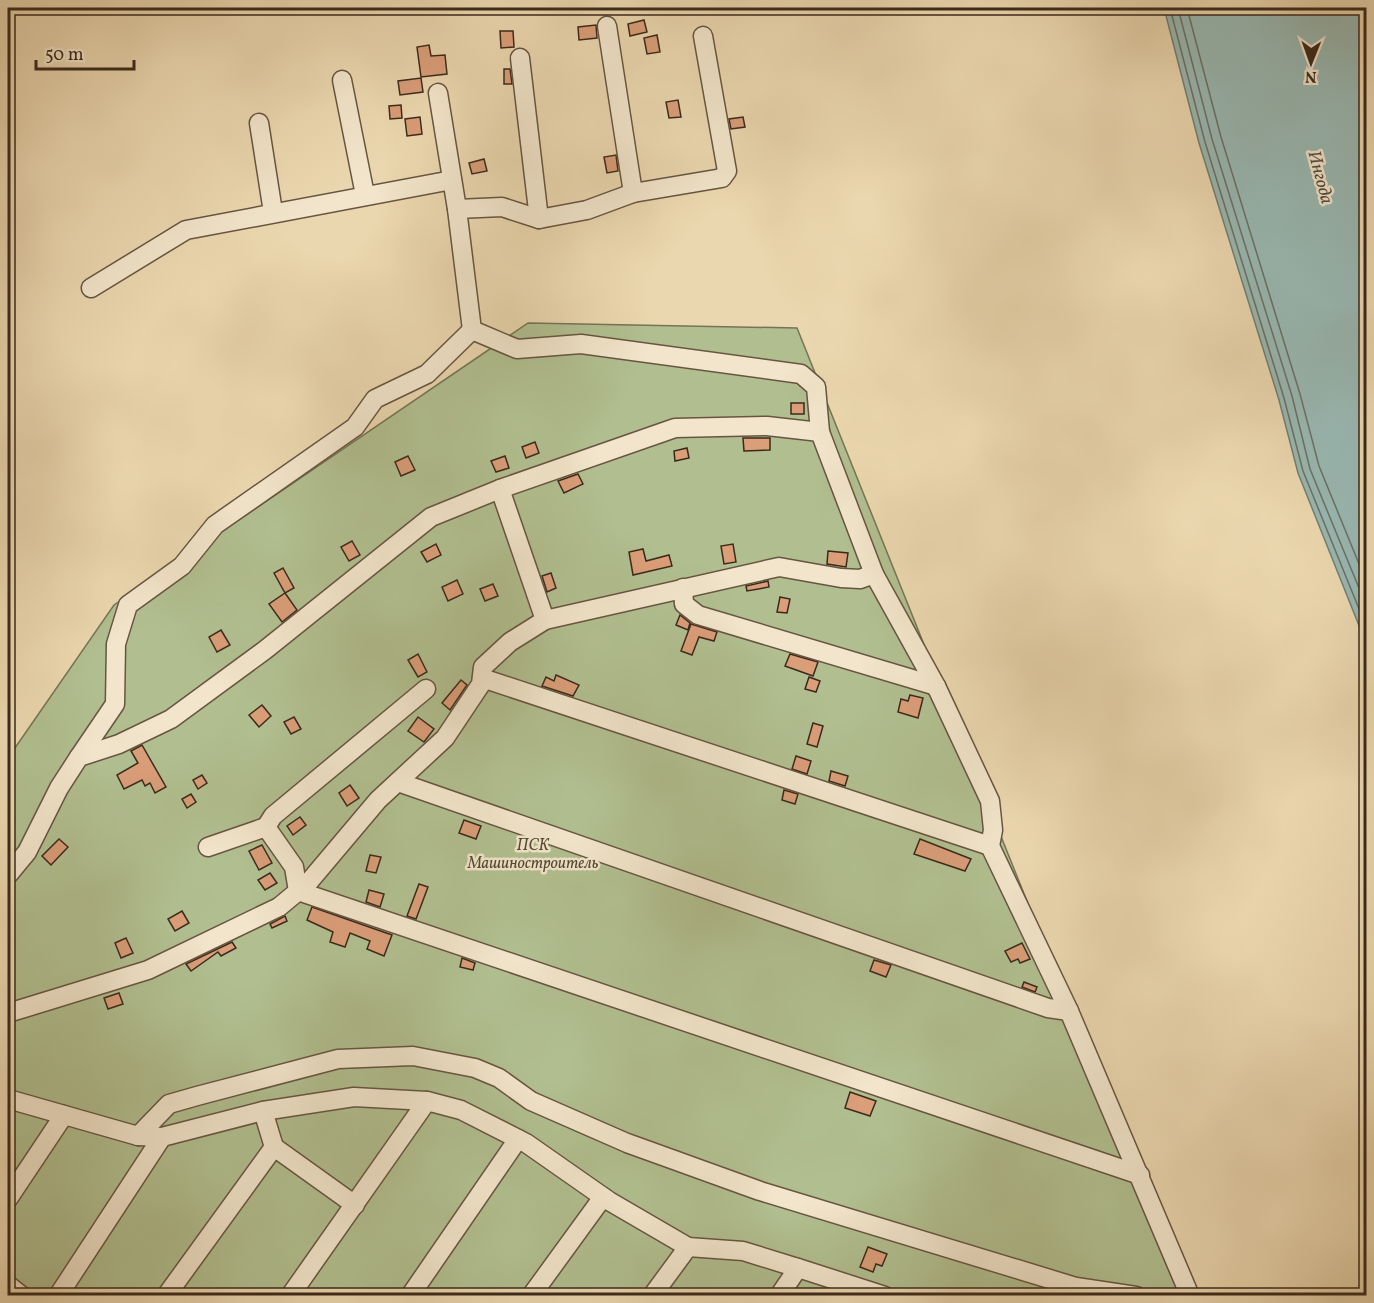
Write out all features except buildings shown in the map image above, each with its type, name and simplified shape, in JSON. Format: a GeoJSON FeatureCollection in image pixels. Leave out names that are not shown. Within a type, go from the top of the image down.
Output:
{"type":"FeatureCollection","features":[{"type":"Feature","properties":{"kind":"street"},"geometry":{"type":"LineString","coordinates":[[607,26],[633,194]]}},
{"type":"Feature","properties":{"kind":"street"},"geometry":{"type":"LineString","coordinates":[[457,209],[501,207],[539,219],[587,210],[633,194],[722,178],[727,171],[703,36]]}},
{"type":"Feature","properties":{"kind":"street"},"geometry":{"type":"LineString","coordinates":[[520,58],[539,219]]}},
{"type":"Feature","properties":{"kind":"street"},"geometry":{"type":"LineString","coordinates":[[342,80],[365,195]]}},
{"type":"Feature","properties":{"kind":"street"},"geometry":{"type":"LineString","coordinates":[[438,93],[457,209],[472,330]]}},
{"type":"Feature","properties":{"kind":"street"},"geometry":{"type":"LineString","coordinates":[[259,123],[273,212]]}},
{"type":"Feature","properties":{"kind":"street"},"geometry":{"type":"LineString","coordinates":[[91,288],[186,230],[452,180]]}},
{"type":"Feature","properties":{"kind":"street"},"geometry":{"type":"LineString","coordinates":[[472,330],[517,349],[581,344],[801,374],[816,387],[820,432],[874,574],[936,686],[990,801],[993,830],[990,846],[1069,1011],[1190,1296]]}},
{"type":"Feature","properties":{"kind":"street"},"geometry":{"type":"LineString","coordinates":[[8,875],[27,852],[58,788],[115,704],[116,644],[128,605],[182,566],[215,525],[355,427],[375,399],[427,374],[472,330]]}},
{"type":"Feature","properties":{"kind":"street"},"geometry":{"type":"LineString","coordinates":[[79,757],[119,744],[171,719],[265,650],[431,517],[500,489],[675,428],[767,426],[820,432]]}},
{"type":"Feature","properties":{"kind":"street"},"geometry":{"type":"LineString","coordinates":[[500,489],[545,620]]}},
{"type":"Feature","properties":{"kind":"street"},"geometry":{"type":"LineString","coordinates":[[8,1013],[148,970],[279,907],[308,883],[378,800],[445,738],[481,684],[483,666],[510,642],[545,620],[779,567],[840,578],[860,579],[874,574]]}},
{"type":"Feature","properties":{"kind":"street"},"geometry":{"type":"LineString","coordinates":[[682,588],[684,604],[698,615],[936,686]]}},
{"type":"Feature","properties":{"kind":"street"},"geometry":{"type":"LineString","coordinates":[[482,678],[990,846]]}},
{"type":"Feature","properties":{"kind":"street"},"geometry":{"type":"LineString","coordinates":[[208,847],[266,827],[273,816],[426,689]]}},
{"type":"Feature","properties":{"kind":"street"},"geometry":{"type":"LineString","coordinates":[[398,782],[1048,1008],[1069,1011]]}},
{"type":"Feature","properties":{"kind":"street"},"geometry":{"type":"LineString","coordinates":[[266,827],[294,867],[298,891]]}},
{"type":"Feature","properties":{"kind":"street"},"geometry":{"type":"LineString","coordinates":[[298,891],[1140,1175]]}},
{"type":"Feature","properties":{"kind":"street"},"geometry":{"type":"LineString","coordinates":[[138,1136],[169,1104],[338,1059],[413,1056],[475,1068],[499,1078],[531,1101],[617,1138],[760,1191],[1076,1287],[1136,1296]]}},
{"type":"Feature","properties":{"kind":"street"},"geometry":{"type":"LineString","coordinates":[[8,1099],[138,1136],[162,1137],[263,1111],[354,1097],[428,1101],[460,1110],[518,1139],[603,1197],[688,1247],[742,1251],[885,1296]]}},
{"type":"Feature","properties":{"kind":"street"},"geometry":{"type":"LineString","coordinates":[[290,1296],[428,1101]]}},
{"type":"Feature","properties":{"kind":"street"},"geometry":{"type":"LineString","coordinates":[[263,1111],[274,1147],[355,1205]]}},
{"type":"Feature","properties":{"kind":"street"},"geometry":{"type":"LineString","coordinates":[[8,1199],[64,1115]]}},
{"type":"Feature","properties":{"kind":"street"},"geometry":{"type":"LineString","coordinates":[[58,1296],[162,1137]]}},
{"type":"Feature","properties":{"kind":"street"},"geometry":{"type":"LineString","coordinates":[[410,1296],[518,1139]]}},
{"type":"Feature","properties":{"kind":"street"},"geometry":{"type":"LineString","coordinates":[[166,1296],[274,1147]]}},
{"type":"Feature","properties":{"kind":"street"},"geometry":{"type":"LineString","coordinates":[[531,1296],[603,1197]]}},
{"type":"Feature","properties":{"kind":"street"},"geometry":{"type":"LineString","coordinates":[[652,1296],[688,1247]]}},
{"type":"Feature","properties":{"kind":"street"},"geometry":{"type":"LineString","coordinates":[[779,1296],[798,1268]]}},
{"type":"Feature","properties":{"kind":"street"},"geometry":{"type":"LineString","coordinates":[[8,1285],[22,1296]]}},
{"type":"Feature","properties":{"kind":"green space","name":"ПСК Машиностроитель"},"geometry":{"type":"Polygon","coordinates":[[[528,323],[797,328],[1185,1295],[8,1296],[8,758],[114,605],[528,323]]]}},
{"type":"Feature","properties":{"kind":"water","name":"Ингода"},"geometry":{"type":"Polygon","coordinates":[[[1164,8],[1366,8],[1366,643],[1298,473],[1279,400],[1199,143],[1164,8]]]}}]}
